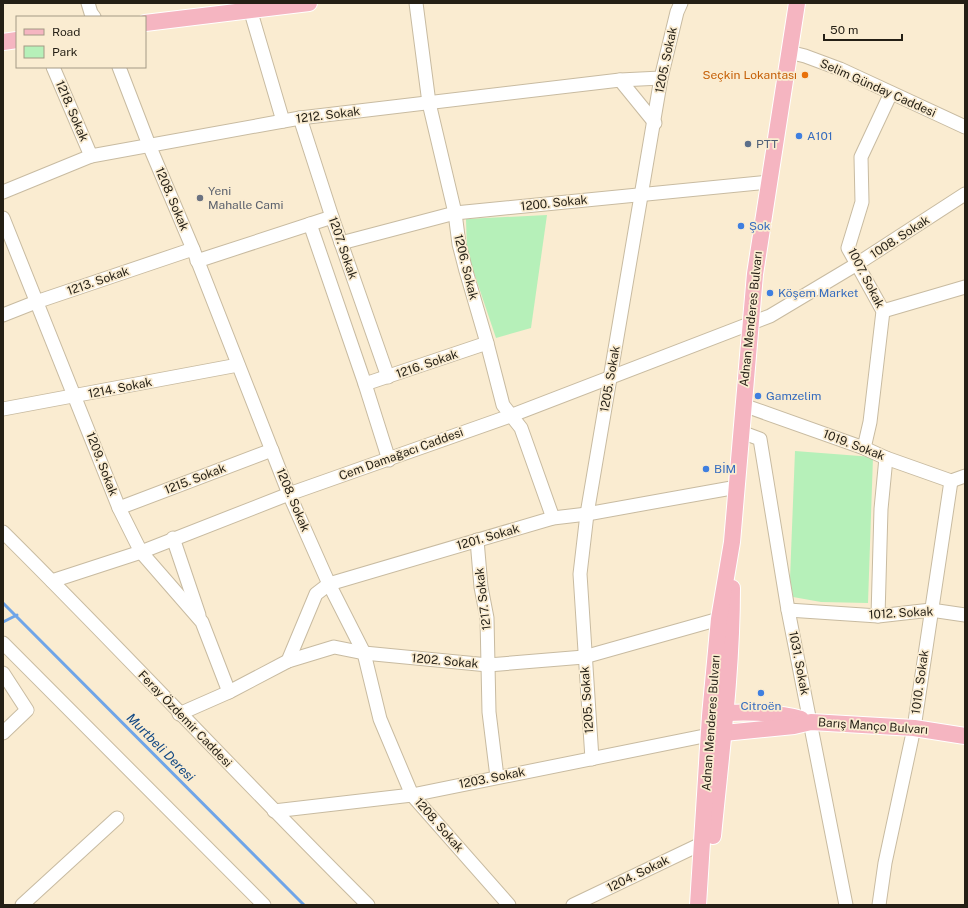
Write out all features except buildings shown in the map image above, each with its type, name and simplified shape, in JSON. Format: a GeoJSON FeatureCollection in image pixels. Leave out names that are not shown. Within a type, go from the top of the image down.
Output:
{"type":"FeatureCollection","features":[{"type":"Feature","properties":{"kind":"main road"},"geometry":{"type":"LineString","coordinates":[[146,23],[284,4],[308,3]]}},
{"type":"Feature","properties":{"kind":"main road","name":"Adnan Menderes Bulvarı"},"geometry":{"type":"LineString","coordinates":[[707,905],[717,733],[710,716],[719,619],[732,542],[749,324],[755,274],[797,3]]}},
{"type":"Feature","properties":{"kind":"main road"},"geometry":{"type":"LineString","coordinates":[[3,42],[16,40]]}},
{"type":"Feature","properties":{"kind":"main road","name":"Adnan Menderes Bulvarı"},"geometry":{"type":"LineString","coordinates":[[698,905],[703,843],[717,733],[726,713],[732,618],[732,542]]}},
{"type":"Feature","properties":{"kind":"main road"},"geometry":{"type":"LineString","coordinates":[[710,716],[726,713],[793,717],[811,722]]}},
{"type":"Feature","properties":{"kind":"main road","name":"Barış Manço Bulvarı"},"geometry":{"type":"LineString","coordinates":[[717,733],[794,726],[811,722],[914,728],[965,736]]}},
{"type":"Feature","properties":{"kind":"street"},"geometry":{"type":"LineString","coordinates":[[88,3],[93,16]]}},
{"type":"Feature","properties":{"kind":"street","name":"1206. Sokak"},"geometry":{"type":"LineString","coordinates":[[416,3],[429,103],[466,272],[487,343],[503,405],[510,416],[521,428],[553,518]]}},
{"type":"Feature","properties":{"kind":"street","name":"1205. Sokak"},"geometry":{"type":"LineString","coordinates":[[592,759],[584,657],[580,574],[587,514],[643,194],[661,78],[677,12],[681,3]]}},
{"type":"Feature","properties":{"kind":"street"},"geometry":{"type":"LineString","coordinates":[[250,9],[283,121]]}},
{"type":"Feature","properties":{"kind":"street","name":"Selim Günday Caddesi"},"geometry":{"type":"LineString","coordinates":[[789,52],[805,56],[840,69],[965,127]]}},
{"type":"Feature","properties":{"kind":"street","name":"1218. Sokak"},"geometry":{"type":"LineString","coordinates":[[53,68],[91,156]]}},
{"type":"Feature","properties":{"kind":"street","name":"1208. Sokak"},"geometry":{"type":"LineString","coordinates":[[119,68],[289,494],[329,584],[364,653],[380,719],[412,795],[509,905]]}},
{"type":"Feature","properties":{"kind":"street","name":"1212. Sokak"},"geometry":{"type":"LineString","coordinates":[[3,192],[91,156],[300,118],[620,80],[661,78]]}},
{"type":"Feature","properties":{"kind":"street"},"geometry":{"type":"LineString","coordinates":[[620,80],[655,123]]}},
{"type":"Feature","properties":{"kind":"street","name":"1007. Sokak"},"geometry":{"type":"LineString","coordinates":[[864,448],[872,406],[883,311],[848,248],[862,202],[861,157],[891,93]]}},
{"type":"Feature","properties":{"kind":"street","name":"1207. Sokak"},"geometry":{"type":"LineString","coordinates":[[300,118],[332,217],[388,377]]}},
{"type":"Feature","properties":{"kind":"street","name":"1200. Sokak"},"geometry":{"type":"LineString","coordinates":[[341,242],[454,213],[769,182]]}},
{"type":"Feature","properties":{"kind":"street","name":"1008. Sokak"},"geometry":{"type":"LineString","coordinates":[[749,324],[770,316],[857,264],[965,194]]}},
{"type":"Feature","properties":{"kind":"street"},"geometry":{"type":"LineString","coordinates":[[195,255],[332,217]]}},
{"type":"Feature","properties":{"kind":"street","name":"1209. Sokak"},"geometry":{"type":"LineString","coordinates":[[3,218],[119,508],[141,552],[202,622],[229,692]]}},
{"type":"Feature","properties":{"kind":"street","name":"1207. Sokak"},"geometry":{"type":"LineString","coordinates":[[310,224],[365,384],[389,460]]}},
{"type":"Feature","properties":{"kind":"street","name":"1213. Sokak"},"geometry":{"type":"LineString","coordinates":[[3,315],[36,302],[195,255]]}},
{"type":"Feature","properties":{"kind":"street"},"geometry":{"type":"LineString","coordinates":[[883,311],[965,287]]}},
{"type":"Feature","properties":{"kind":"street","name":"Cem Damağacı Caddesi"},"geometry":{"type":"LineString","coordinates":[[52,581],[141,552],[173,538],[289,494],[389,460],[510,416],[749,324]]}},
{"type":"Feature","properties":{"kind":"street","name":"1216. Sokak"},"geometry":{"type":"LineString","coordinates":[[365,384],[487,343]]}},
{"type":"Feature","properties":{"kind":"street","name":"1214. Sokak"},"geometry":{"type":"LineString","coordinates":[[4,405],[75,396],[238,365]]}},
{"type":"Feature","properties":{"kind":"street","name":"1019. Sokak"},"geometry":{"type":"LineString","coordinates":[[743,405],[864,448],[886,458],[950,481]]}},
{"type":"Feature","properties":{"kind":"street","name":"1031. Sokak"},"geometry":{"type":"LineString","coordinates":[[741,432],[760,439],[788,610],[811,722],[843,904]]}},
{"type":"Feature","properties":{"kind":"street","name":"1215. Sokak"},"geometry":{"type":"LineString","coordinates":[[119,508],[272,450]]}},
{"type":"Feature","properties":{"kind":"street"},"geometry":{"type":"LineString","coordinates":[[878,616],[881,509],[886,458]]}},
{"type":"Feature","properties":{"kind":"street"},"geometry":{"type":"LineString","coordinates":[[950,481],[965,476]]}},
{"type":"Feature","properties":{"kind":"street","name":"1010. Sokak"},"geometry":{"type":"LineString","coordinates":[[879,905],[885,863],[914,728],[950,481]]}},
{"type":"Feature","properties":{"kind":"street","name":"1201. Sokak"},"geometry":{"type":"LineString","coordinates":[[288,661],[316,594],[329,584],[553,518],[587,514],[737,487]]}},
{"type":"Feature","properties":{"kind":"street","name":"Feray Özdemir Caddesi"},"geometry":{"type":"LineString","coordinates":[[3,532],[179,714],[368,905]]}},
{"type":"Feature","properties":{"kind":"street"},"geometry":{"type":"LineString","coordinates":[[173,538],[202,622]]}},
{"type":"Feature","properties":{"kind":"street","name":"1217. Sokak"},"geometry":{"type":"LineString","coordinates":[[477,540],[481,587],[487,618],[490,712],[497,777]]}},
{"type":"Feature","properties":{"kind":"street","name":"1012. Sokak"},"geometry":{"type":"LineString","coordinates":[[788,610],[878,616],[931,610],[965,615]]}},
{"type":"Feature","properties":{"kind":"street","name":"1202. Sokak"},"geometry":{"type":"LineString","coordinates":[[179,714],[229,692],[288,661],[334,648],[364,653],[488,665],[584,657],[719,619]]}},
{"type":"Feature","properties":{"kind":"street"},"geometry":{"type":"LineString","coordinates":[[3,643],[264,905]]}},
{"type":"Feature","properties":{"kind":"street"},"geometry":{"type":"LineString","coordinates":[[3,673],[28,710],[3,733]]}},
{"type":"Feature","properties":{"kind":"street","name":"1203. Sokak"},"geometry":{"type":"LineString","coordinates":[[274,811],[412,795],[717,733]]}},
{"type":"Feature","properties":{"kind":"street"},"geometry":{"type":"LineString","coordinates":[[22,905],[117,818]]}},
{"type":"Feature","properties":{"kind":"street","name":"1204. Sokak"},"geometry":{"type":"LineString","coordinates":[[573,905],[703,843]]}},
{"type":"Feature","properties":{"kind":"green space"},"geometry":{"type":"Polygon","coordinates":[[[547,215],[531,328],[496,338],[467,252],[466,219],[547,215]]]}},
{"type":"Feature","properties":{"kind":"green space"},"geometry":{"type":"Polygon","coordinates":[[[795,451],[873,457],[868,603],[821,602],[793,597],[790,579],[795,451]]]}},
{"type":"Feature","properties":{"kind":"waterway","name":"Murtbeli Deresi"},"geometry":{"type":"LineString","coordinates":[[3,603],[304,905]]}},
{"type":"Feature","properties":{"kind":"waterway"},"geometry":{"type":"LineString","coordinates":[[3,622],[17,615]]}},
{"type":"Feature","properties":{"kind":"place","name":"Seçkin Lokantası"},"geometry":{"type":"Point","coordinates":[805,75]}},
{"type":"Feature","properties":{"kind":"place","name":"A101"},"geometry":{"type":"Point","coordinates":[799,136]}},
{"type":"Feature","properties":{"kind":"place","name":"PTT"},"geometry":{"type":"Point","coordinates":[748,144]}},
{"type":"Feature","properties":{"kind":"place","name":"Yeni Mahalle Cami"},"geometry":{"type":"Point","coordinates":[200,198]}},
{"type":"Feature","properties":{"kind":"place","name":"Şok"},"geometry":{"type":"Point","coordinates":[741,226]}},
{"type":"Feature","properties":{"kind":"place","name":"Köşem Market"},"geometry":{"type":"Point","coordinates":[770,293]}},
{"type":"Feature","properties":{"kind":"place","name":"Gamzelim"},"geometry":{"type":"Point","coordinates":[758,396]}},
{"type":"Feature","properties":{"kind":"place","name":"BİM"},"geometry":{"type":"Point","coordinates":[706,469]}},
{"type":"Feature","properties":{"kind":"place","name":"Citroën"},"geometry":{"type":"Point","coordinates":[761,693]}}]}
